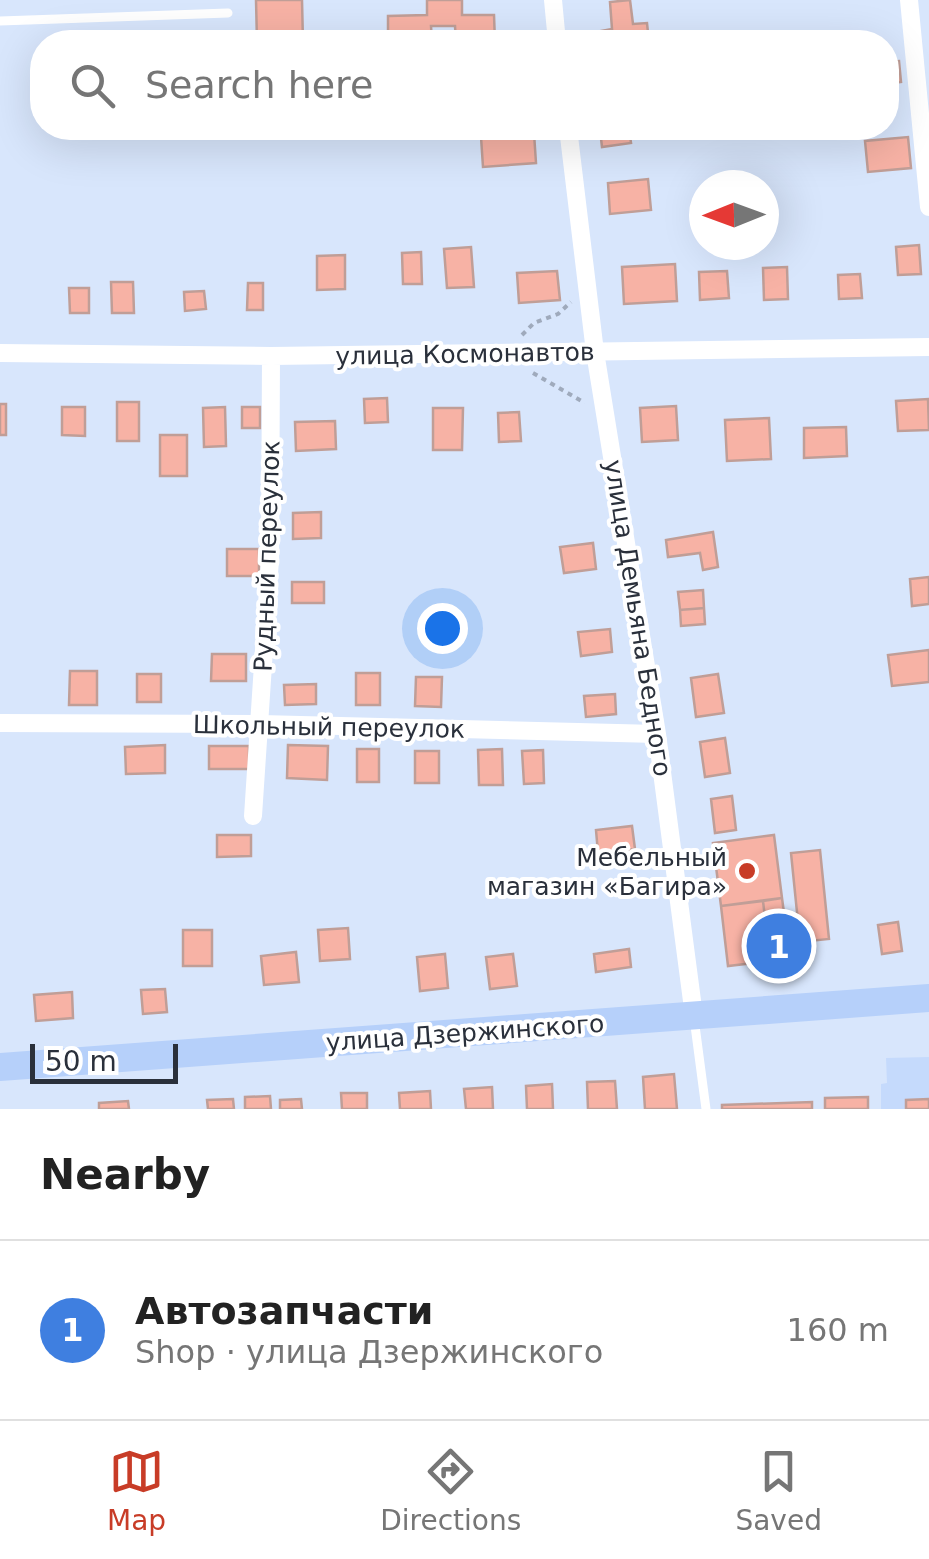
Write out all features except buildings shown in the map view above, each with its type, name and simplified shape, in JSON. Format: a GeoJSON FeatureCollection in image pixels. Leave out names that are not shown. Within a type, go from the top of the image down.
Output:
{"type":"FeatureCollection","features":[{"type":"Feature","properties":{"kind":"main road","name":"улица Дзержинского"},"geometry":{"type":"LineString","coordinates":[[0,1067],[929,998]]}},
{"type":"Feature","properties":{"kind":"street"},"geometry":{"type":"LineString","coordinates":[[553,0],[557,30]]}},
{"type":"Feature","properties":{"kind":"street"},"geometry":{"type":"LineString","coordinates":[[909,0],[929,207]]}},
{"type":"Feature","properties":{"kind":"street","name":"улица Демьяна Бедного"},"geometry":{"type":"LineString","coordinates":[[569,140],[595,352],[657,734],[694,1016]]}},
{"type":"Feature","properties":{"kind":"street","name":"улица Космонавтов"},"geometry":{"type":"LineString","coordinates":[[0,353],[271,356],[929,347]]}},
{"type":"Feature","properties":{"kind":"street","name":"Рудный переулок"},"geometry":{"type":"LineString","coordinates":[[253,816],[270,559],[271,356]]}},
{"type":"Feature","properties":{"kind":"street","name":"Школьный переулок"},"geometry":{"type":"LineString","coordinates":[[0,723],[261,724],[657,734]]}},
{"type":"Feature","properties":{"kind":"lane"},"geometry":{"type":"LineString","coordinates":[[0,21],[228,12]]}},
{"type":"Feature","properties":{"kind":"lane","name":"улица Демьяна Бедного"},"geometry":{"type":"LineString","coordinates":[[694,1016],[706,1109]]}},
{"type":"Feature","properties":{"kind":"path"},"geometry":{"type":"LineString","coordinates":[[515,353],[518,339],[534,324],[558,314],[573,301]]}},
{"type":"Feature","properties":{"kind":"path"},"geometry":{"type":"LineString","coordinates":[[533,373],[607,417]]}},
{"type":"Feature","properties":{"kind":"shaded area"},"geometry":{"type":"Polygon","coordinates":[[[929,1057],[929,1109],[881,1109],[881,1084],[887,1083],[886,1058],[929,1057]]]}},
{"type":"Feature","properties":{"kind":"place","name":"Мебельный магазин «Багира»"},"geometry":{"type":"Point","coordinates":[747,871]}},
{"type":"Feature","properties":{"kind":"place","name":"Автозапчасти"},"geometry":{"type":"Point","coordinates":[779,946]}}]}
